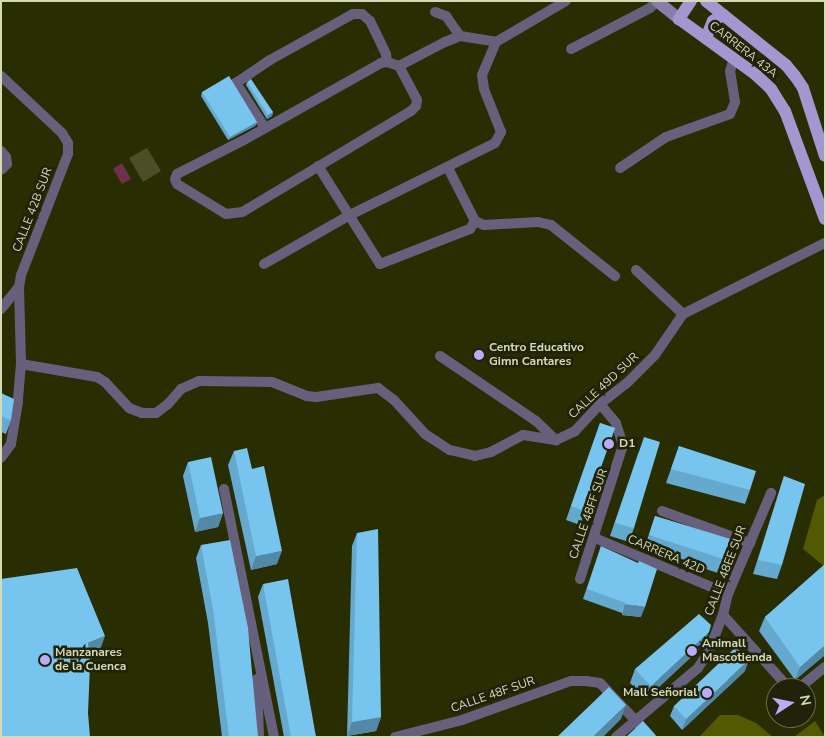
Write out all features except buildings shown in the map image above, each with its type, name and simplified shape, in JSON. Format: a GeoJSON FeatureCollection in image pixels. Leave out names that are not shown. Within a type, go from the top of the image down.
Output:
{"type":"FeatureCollection","features":[{"type":"Feature","properties":{"kind":"main road","name":"CARRERA 43A"},"geometry":{"type":"LineString","coordinates":[[657,1],[771,89],[785,112],[825,219]]}},
{"type":"Feature","properties":{"kind":"main road"},"geometry":{"type":"LineString","coordinates":[[679,19],[691,1]]}},
{"type":"Feature","properties":{"kind":"main road","name":"CARRERA 43A"},"geometry":{"type":"LineString","coordinates":[[706,1],[786,65],[795,76],[803,88],[825,156]]}},
{"type":"Feature","properties":{"kind":"main road"},"geometry":{"type":"LineString","coordinates":[[706,38],[713,21],[723,15]]}},
{"type":"Feature","properties":{"kind":"street"},"geometry":{"type":"LineString","coordinates":[[264,264],[350,215],[495,143],[500,138],[501,132],[484,90],[482,75],[496,42],[566,1]]}},
{"type":"Feature","properties":{"kind":"street"},"geometry":{"type":"LineString","coordinates":[[571,49],[650,8],[657,1]]}},
{"type":"Feature","properties":{"kind":"street"},"geometry":{"type":"LineString","coordinates":[[435,12],[446,16],[460,36]]}},
{"type":"Feature","properties":{"kind":"street"},"geometry":{"type":"LineString","coordinates":[[265,128],[236,83],[270,60],[353,14],[362,14],[370,21],[386,54],[387,62]]}},
{"type":"Feature","properties":{"kind":"street"},"geometry":{"type":"LineString","coordinates":[[399,66],[460,36],[496,42]]}},
{"type":"Feature","properties":{"kind":"street"},"geometry":{"type":"LineString","coordinates":[[620,168],[666,137],[730,114],[735,102],[730,71],[734,59]]}},
{"type":"Feature","properties":{"kind":"street"},"geometry":{"type":"LineString","coordinates":[[387,62],[399,66],[417,100],[416,106],[412,111],[242,212],[226,214],[177,184],[175,179],[177,174],[265,128],[381,63],[387,62]]}},
{"type":"Feature","properties":{"kind":"street","name":"CALLE 42B SUR"},"geometry":{"type":"LineString","coordinates":[[1,76],[62,133],[68,143],[68,154],[21,276],[19,287],[21,364]]}},
{"type":"Feature","properties":{"kind":"street"},"geometry":{"type":"LineString","coordinates":[[1,170],[7,164],[4,154]]}},
{"type":"Feature","properties":{"kind":"street"},"geometry":{"type":"LineString","coordinates":[[318,166],[380,264],[470,228],[475,222]]}},
{"type":"Feature","properties":{"kind":"street"},"geometry":{"type":"LineString","coordinates":[[448,168],[475,222],[484,226],[538,222],[551,225],[615,276]]}},
{"type":"Feature","properties":{"kind":"street","name":"CALLE 49D SUR"},"geometry":{"type":"LineString","coordinates":[[556,440],[575,431],[600,404],[626,384],[655,355],[683,314],[825,243]]}},
{"type":"Feature","properties":{"kind":"street"},"geometry":{"type":"LineString","coordinates":[[636,270],[683,314]]}},
{"type":"Feature","properties":{"kind":"street"},"geometry":{"type":"LineString","coordinates":[[1,309],[19,287]]}},
{"type":"Feature","properties":{"kind":"street"},"geometry":{"type":"LineString","coordinates":[[440,356],[536,421],[556,440]]}},
{"type":"Feature","properties":{"kind":"street"},"geometry":{"type":"LineString","coordinates":[[1,458],[11,444],[14,402],[21,364],[97,377],[105,382],[129,408],[142,413],[156,413],[168,404],[181,389],[199,381],[272,382],[307,396],[316,397],[378,388],[394,400],[425,434],[450,450],[475,456],[491,452],[523,435],[556,440]]}},
{"type":"Feature","properties":{"kind":"street","name":"CALLE 48FF SUR"},"geometry":{"type":"LineString","coordinates":[[580,579],[623,445],[616,423],[600,404]]}},
{"type":"Feature","properties":{"kind":"street"},"geometry":{"type":"LineString","coordinates":[[224,488],[274,737]]}},
{"type":"Feature","properties":{"kind":"street","name":"CALLE 48EE SUR"},"geometry":{"type":"LineString","coordinates":[[616,737],[636,718],[698,668],[709,651],[723,615],[728,594],[771,493]]}},
{"type":"Feature","properties":{"kind":"street"},"geometry":{"type":"LineString","coordinates":[[662,511],[750,544]]}},
{"type":"Feature","properties":{"kind":"street","name":"CARRERA 42D"},"geometry":{"type":"LineString","coordinates":[[594,538],[728,594]]}},
{"type":"Feature","properties":{"kind":"street"},"geometry":{"type":"LineString","coordinates":[[723,615],[739,630],[779,678]]}},
{"type":"Feature","properties":{"kind":"street"},"geometry":{"type":"LineString","coordinates":[[257,653],[259,737]]}},
{"type":"Feature","properties":{"kind":"street"},"geometry":{"type":"LineString","coordinates":[[812,678],[825,668]]}},
{"type":"Feature","properties":{"kind":"street","name":"CALLE 48F SUR"},"geometry":{"type":"LineString","coordinates":[[395,737],[462,720],[571,681],[586,680],[600,683],[636,718]]}},
{"type":"Feature","properties":{"kind":"street"},"geometry":{"type":"LineString","coordinates":[[636,718],[651,737]]}},
{"type":"Feature","properties":{"kind":"green space"},"geometry":{"type":"Polygon","coordinates":[[[147,148],[161,171],[143,182],[129,158],[147,148]]]}},
{"type":"Feature","properties":{"kind":"shaded area"},"geometry":{"type":"Polygon","coordinates":[[[122,163],[131,179],[122,184],[113,169],[122,163]]]}},
{"type":"Feature","properties":{"kind":"shaded area"},"geometry":{"type":"Polygon","coordinates":[[[825,495],[825,567],[803,549],[817,500],[825,495]]]}},
{"type":"Feature","properties":{"kind":"shaded area"},"geometry":{"type":"Polygon","coordinates":[[[720,715],[738,715],[756,723],[773,737],[699,737],[720,715]]]}},
{"type":"Feature","properties":{"kind":"shaded area"},"geometry":{"type":"Polygon","coordinates":[[[816,723],[825,737],[794,737],[806,728],[816,728],[816,723]]]}},
{"type":"Feature","properties":{"kind":"place","name":"Centro Educativo Gimn Cantares"},"geometry":{"type":"Point","coordinates":[479,355]}},
{"type":"Feature","properties":{"kind":"place","name":"D1"},"geometry":{"type":"Point","coordinates":[609,444]}},
{"type":"Feature","properties":{"kind":"place","name":"Animall Mascotienda"},"geometry":{"type":"Point","coordinates":[692,651]}},
{"type":"Feature","properties":{"kind":"place","name":"Manzanares de la Cuenca"},"geometry":{"type":"Point","coordinates":[45,660]}},
{"type":"Feature","properties":{"kind":"place","name":"Mall Señorial"},"geometry":{"type":"Point","coordinates":[707,693]}}]}
